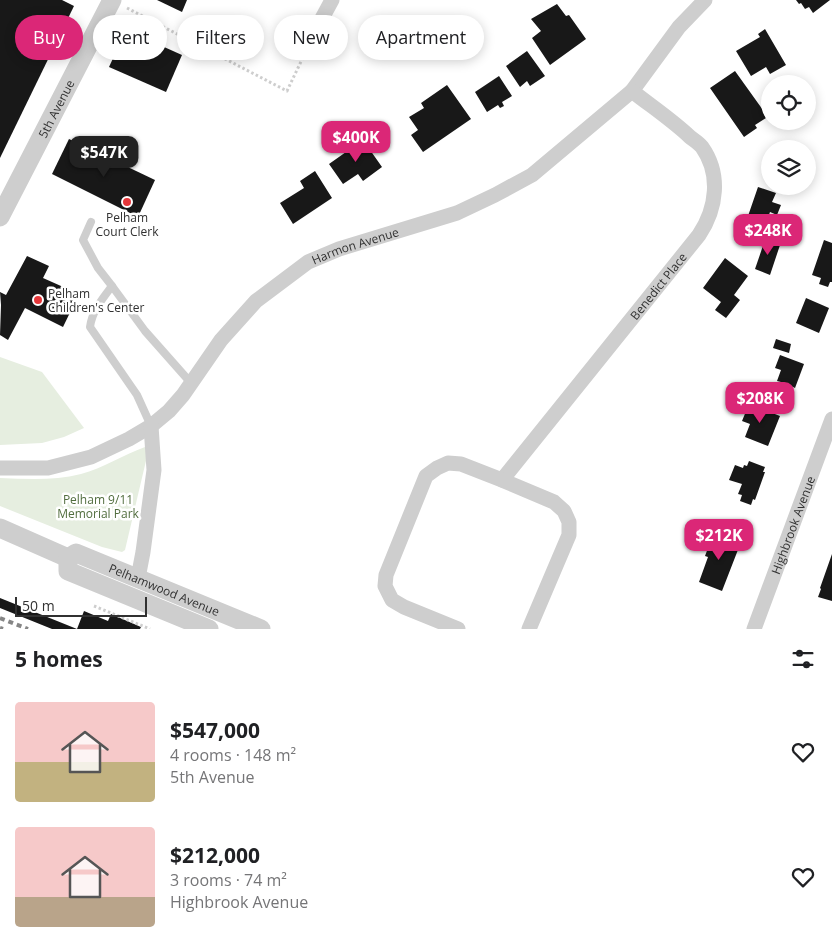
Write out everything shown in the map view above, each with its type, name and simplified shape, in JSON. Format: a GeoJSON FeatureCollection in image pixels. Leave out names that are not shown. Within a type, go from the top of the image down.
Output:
{"type":"FeatureCollection","features":[{"type":"Feature","properties":{"kind":"street","name":"5th Avenue"},"geometry":{"type":"LineString","coordinates":[[0,217],[112,0]]}},
{"type":"Feature","properties":{"kind":"street"},"geometry":{"type":"LineString","coordinates":[[324,15],[332,0]]}},
{"type":"Feature","properties":{"kind":"street","name":"Harmon Avenue"},"geometry":{"type":"LineString","coordinates":[[0,468],[48,468],[91,457],[129,439],[151,426],[169,411],[183,395],[221,340],[256,301],[308,262],[339,249],[457,213],[532,175],[632,91],[679,27],[705,0]]}},
{"type":"Feature","properties":{"kind":"street","name":"Benedict Place"},"geometry":{"type":"LineString","coordinates":[[502,480],[706,225],[712,208],[715,188],[712,168],[701,146],[632,91]]}},
{"type":"Feature","properties":{"kind":"street","name":"Highbrook Avenue"},"geometry":{"type":"LineString","coordinates":[[754,629],[832,419]]}},
{"type":"Feature","properties":{"kind":"street"},"geometry":{"type":"LineString","coordinates":[[138,578],[154,470],[151,426]]}},
{"type":"Feature","properties":{"kind":"street"},"geometry":{"type":"LineString","coordinates":[[458,629],[404,607],[392,600],[385,586],[386,575],[426,476],[448,463],[461,464],[502,480],[554,502],[564,511],[569,522],[569,535],[528,629]]}},
{"type":"Feature","properties":{"kind":"street","name":"Pelhamwood Avenue"},"geometry":{"type":"LineString","coordinates":[[0,528],[68,558]]}},
{"type":"Feature","properties":{"kind":"street","name":"Pelhamwood Avenue"},"geometry":{"type":"LineString","coordinates":[[68,558],[76,553],[261,629]]}},
{"type":"Feature","properties":{"kind":"street","name":"Pelhamwood Avenue"},"geometry":{"type":"LineString","coordinates":[[68,558],[68,571],[209,629]]}},
{"type":"Feature","properties":{"kind":"lane"},"geometry":{"type":"LineString","coordinates":[[91,222],[83,240],[91,257],[145,331],[191,383]]}},
{"type":"Feature","properties":{"kind":"lane"},"geometry":{"type":"LineString","coordinates":[[112,286],[95,311],[90,327],[137,395],[151,426]]}},
{"type":"Feature","properties":{"kind":"path"},"geometry":{"type":"LineString","coordinates":[[112,0],[287,91],[301,60]]}},
{"type":"Feature","properties":{"kind":"path"},"geometry":{"type":"LineString","coordinates":[[94,606],[150,629]]}},
{"type":"Feature","properties":{"kind":"green space"},"geometry":{"type":"Polygon","coordinates":[[[0,357],[42,372],[84,428],[64,437],[42,443],[0,445],[0,357]]]}},
{"type":"Feature","properties":{"kind":"green space","name":"Pelham 9/11 Memorial Park"},"geometry":{"type":"Polygon","coordinates":[[[145,447],[149,448],[125,550],[122,552],[102,547],[0,506],[0,478],[41,479],[81,474],[145,447]]]}},
{"type":"Feature","properties":{"kind":"building"},"geometry":{"type":"Polygon","coordinates":[[[0,0],[62,0],[74,6],[70,15],[15,15],[15,60],[48,60],[0,158],[0,0]]]}},
{"type":"Feature","properties":{"kind":"building"},"geometry":{"type":"Polygon","coordinates":[[[157,0],[187,0],[182,12],[157,0]]]}},
{"type":"Feature","properties":{"kind":"building"},"geometry":{"type":"Polygon","coordinates":[[[796,0],[830,0],[813,13],[809,7],[805,9],[796,0]]]}},
{"type":"Feature","properties":{"kind":"building"},"geometry":{"type":"Polygon","coordinates":[[[557,4],[566,16],[569,15],[586,39],[550,65],[532,38],[541,31],[531,19],[557,4]]]}},
{"type":"Feature","properties":{"kind":"building"},"geometry":{"type":"Polygon","coordinates":[[[765,29],[786,65],[770,74],[766,67],[751,76],[736,51],[760,37],[758,34],[765,29]]]}},
{"type":"Feature","properties":{"kind":"building"},"geometry":{"type":"Polygon","coordinates":[[[167,48],[177,53],[177,60],[180,60],[166,92],[109,67],[112,60],[167,60],[167,48]]]}},
{"type":"Feature","properties":{"kind":"building"},"geometry":{"type":"Polygon","coordinates":[[[527,51],[545,76],[530,86],[527,81],[520,87],[506,66],[527,51]]]}},
{"type":"Feature","properties":{"kind":"building"},"geometry":{"type":"Polygon","coordinates":[[[735,71],[761,107],[761,121],[755,125],[757,128],[744,137],[710,88],[735,71]]]}},
{"type":"Feature","properties":{"kind":"building"},"geometry":{"type":"Polygon","coordinates":[[[499,76],[512,96],[502,102],[504,106],[500,108],[498,105],[487,112],[475,92],[499,76]]]}},
{"type":"Feature","properties":{"kind":"building"},"geometry":{"type":"Polygon","coordinates":[[[447,85],[471,119],[423,152],[411,135],[418,130],[409,117],[424,108],[421,103],[447,85]]]}},
{"type":"Feature","properties":{"kind":"building","name":"Pelham Court Clerk"},"geometry":{"type":"Polygon","coordinates":[[[69,139],[155,180],[138,217],[52,174],[69,139]]]}},
{"type":"Feature","properties":{"kind":"building"},"geometry":{"type":"Polygon","coordinates":[[[363,140],[382,167],[363,181],[358,174],[343,184],[329,164],[363,140]]]}},
{"type":"Feature","properties":{"kind":"building"},"geometry":{"type":"Polygon","coordinates":[[[315,171],[332,198],[293,224],[280,203],[304,188],[300,181],[315,171]]]}},
{"type":"Feature","properties":{"kind":"building"},"geometry":{"type":"Polygon","coordinates":[[[758,187],[761,188],[761,195],[775,195],[772,202],[781,205],[777,215],[770,212],[766,223],[748,216],[758,187]]]}},
{"type":"Feature","properties":{"kind":"building"},"geometry":{"type":"Polygon","coordinates":[[[766,237],[781,242],[770,275],[755,269],[766,237]]]}},
{"type":"Feature","properties":{"kind":"building"},"geometry":{"type":"Polygon","coordinates":[[[824,240],[832,243],[832,282],[830,282],[828,287],[819,284],[821,278],[812,275],[824,240]]]}},
{"type":"Feature","properties":{"kind":"building","name":"Pelham Children's Center"},"geometry":{"type":"Polygon","coordinates":[[[27,256],[49,266],[43,278],[79,294],[63,327],[25,308],[8,340],[0,335],[0,292],[6,295],[27,256]]]}},
{"type":"Feature","properties":{"kind":"building"},"geometry":{"type":"Polygon","coordinates":[[[725,258],[748,276],[734,295],[740,300],[726,318],[715,310],[721,302],[703,288],[725,258]]]}},
{"type":"Feature","properties":{"kind":"building"},"geometry":{"type":"Polygon","coordinates":[[[806,298],[829,308],[819,333],[796,323],[806,298]]]}},
{"type":"Feature","properties":{"kind":"building"},"geometry":{"type":"Polygon","coordinates":[[[776,339],[791,344],[789,353],[773,348],[776,339]]]}},
{"type":"Feature","properties":{"kind":"building"},"geometry":{"type":"Polygon","coordinates":[[[780,355],[804,364],[795,388],[791,386],[788,395],[778,391],[781,382],[777,381],[781,370],[775,368],[780,355]]]}},
{"type":"Feature","properties":{"kind":"building"},"geometry":{"type":"Polygon","coordinates":[[[749,404],[780,416],[768,446],[745,437],[750,424],[742,421],[749,404]]]}},
{"type":"Feature","properties":{"kind":"building"},"geometry":{"type":"Polygon","coordinates":[[[749,461],[765,467],[755,500],[753,499],[751,505],[740,501],[742,495],[738,494],[742,484],[729,480],[735,465],[743,468],[744,465],[747,466],[749,461]]]}},
{"type":"Feature","properties":{"kind":"building"},"geometry":{"type":"Polygon","coordinates":[[[714,532],[741,542],[722,591],[699,582],[708,557],[705,556],[714,532]]]}},
{"type":"Feature","properties":{"kind":"building"},"geometry":{"type":"Polygon","coordinates":[[[832,554],[832,601],[818,597],[832,554]]]}},
{"type":"Feature","properties":{"kind":"building"},"geometry":{"type":"Polygon","coordinates":[[[0,598],[77,629],[52,629],[0,608],[0,598]]]}},
{"type":"Feature","properties":{"kind":"building"},"geometry":{"type":"Polygon","coordinates":[[[84,611],[108,621],[111,614],[141,627],[140,629],[77,629],[84,611]]]}},
{"type":"Feature","properties":{"kind":"railway"},"geometry":{"type":"LineString","coordinates":[[0,618],[28,629]]}},
{"type":"Feature","properties":{"kind":"place","name":"Pelham Court Clerk"},"geometry":{"type":"Point","coordinates":[127,202]}},
{"type":"Feature","properties":{"kind":"place","name":"Pelham Children's Center"},"geometry":{"type":"Point","coordinates":[38,300]}}]}
